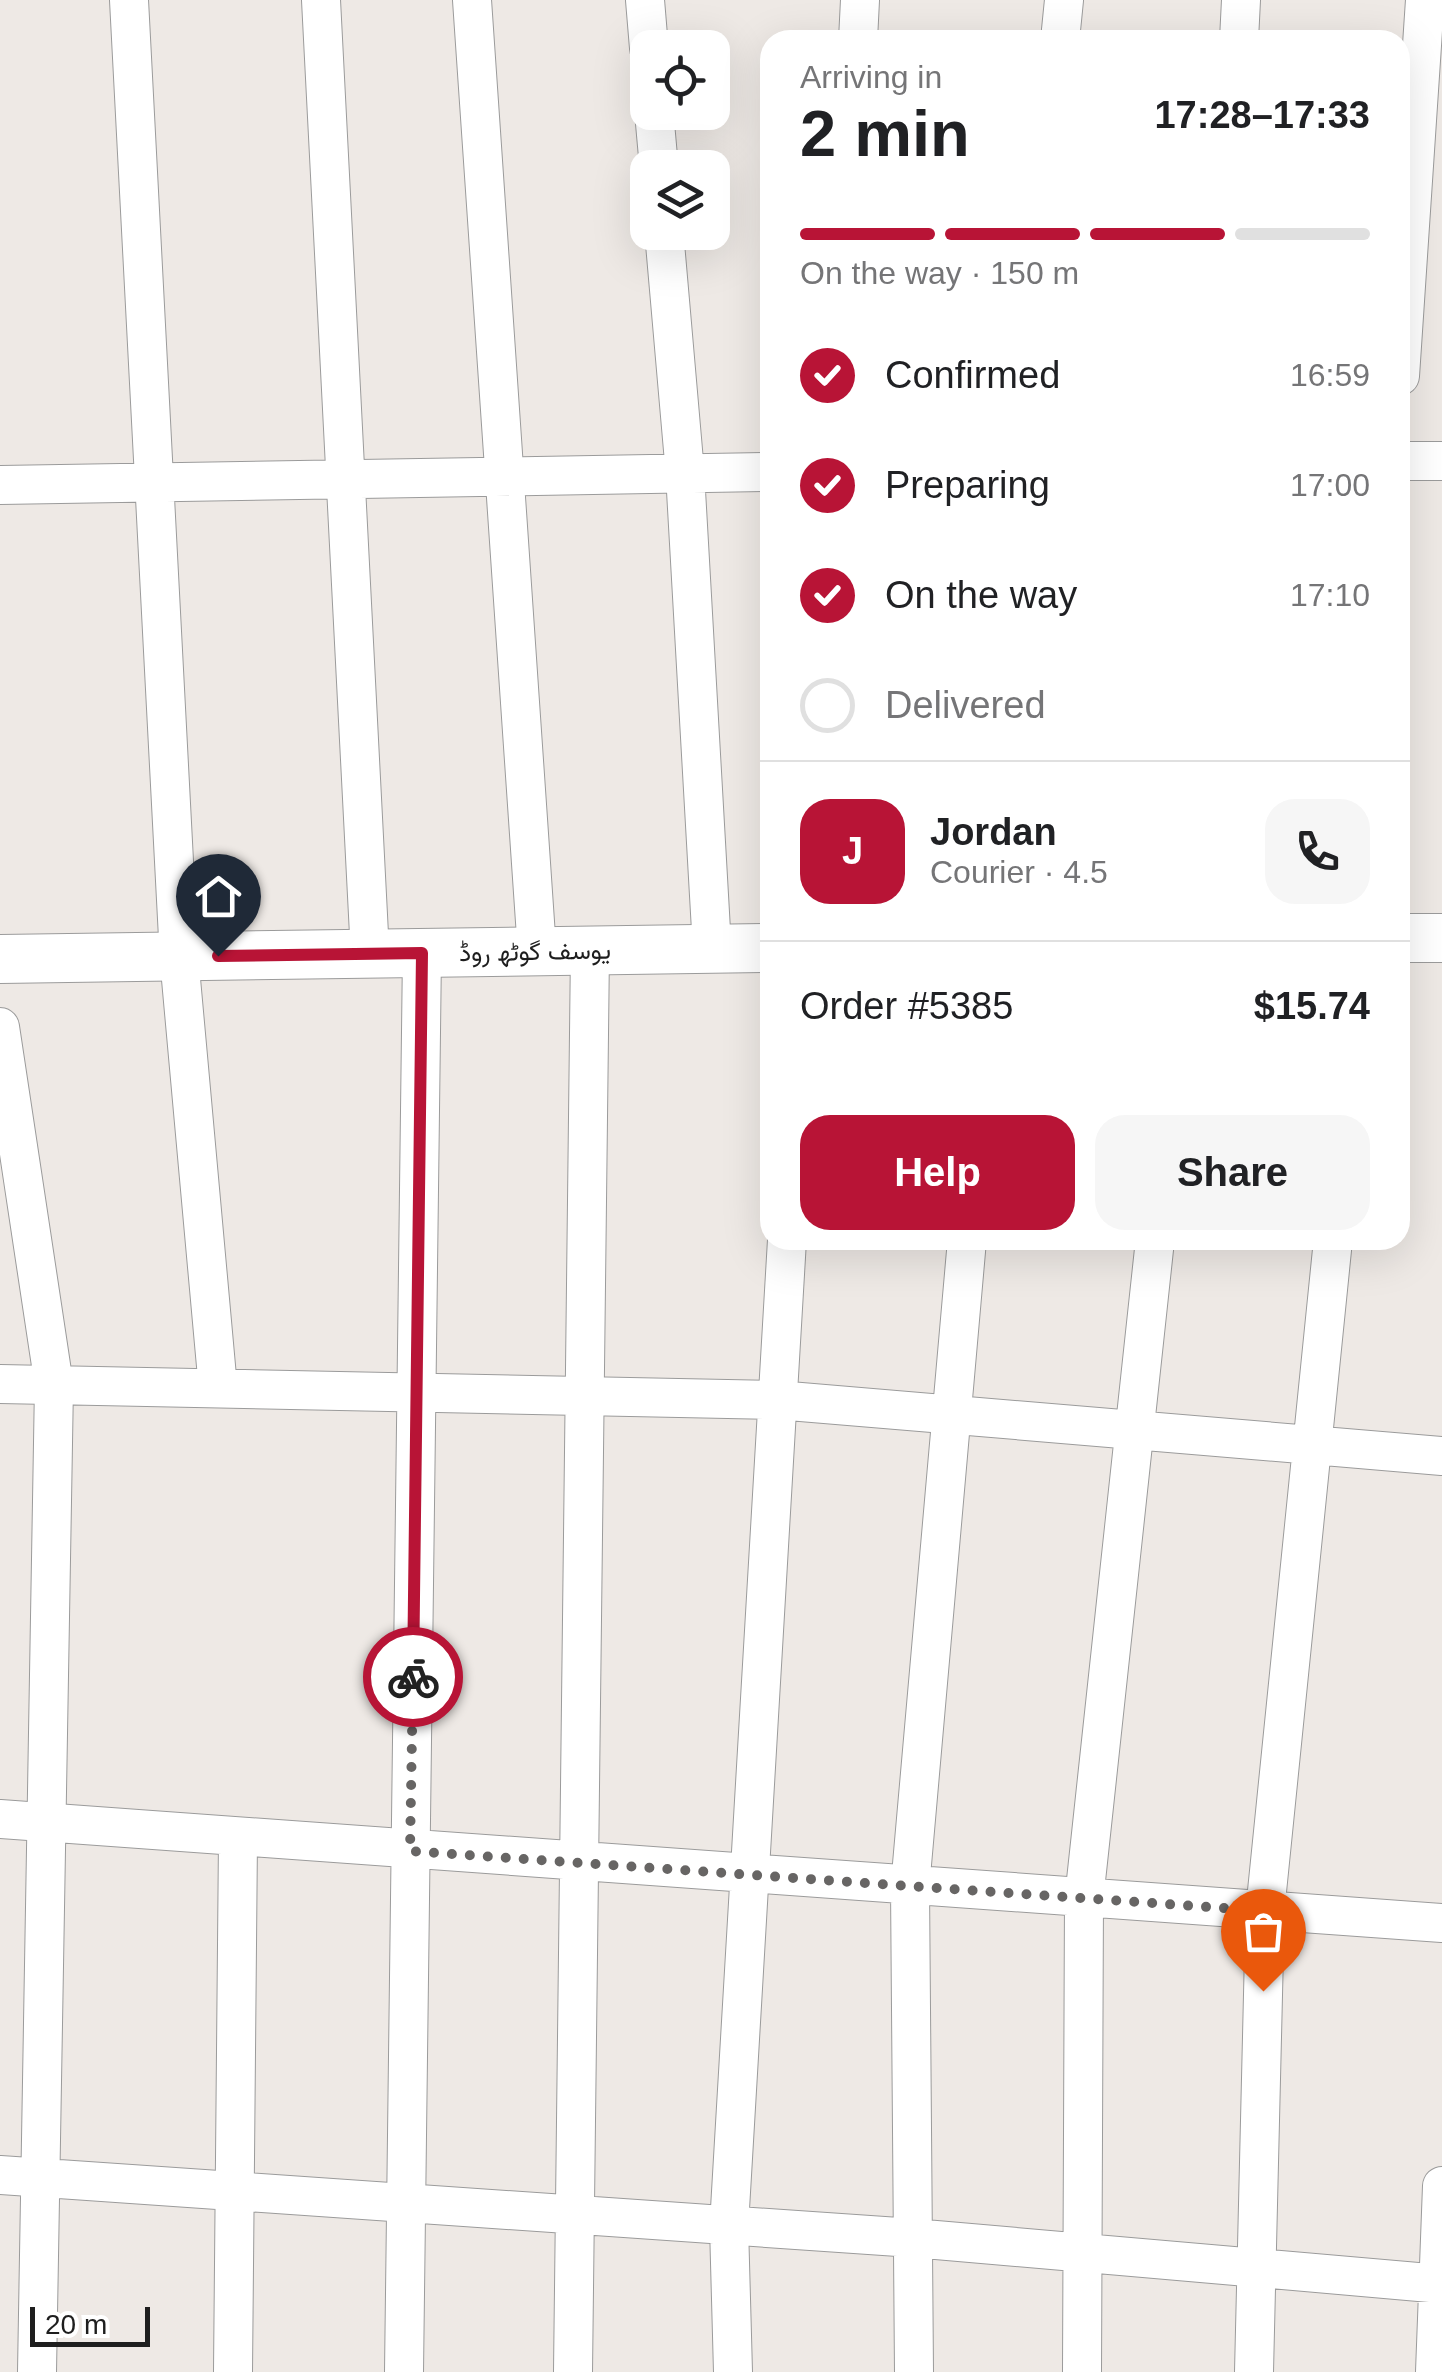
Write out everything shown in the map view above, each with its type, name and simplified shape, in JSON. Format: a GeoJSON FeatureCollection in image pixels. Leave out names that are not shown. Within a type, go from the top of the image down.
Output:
{"type":"FeatureCollection","features":[{"type":"Feature","properties":{"kind":"street"},"geometry":{"type":"LineString","coordinates":[[128,0],[179,956],[218,1388]]}},
{"type":"Feature","properties":{"kind":"street"},"geometry":{"type":"LineString","coordinates":[[321,0],[370,954]]}},
{"type":"Feature","properties":{"kind":"street"},"geometry":{"type":"LineString","coordinates":[[472,0],[508,476],[537,951]]}},
{"type":"Feature","properties":{"kind":"street"},"geometry":{"type":"LineString","coordinates":[[645,0],[648,30]]}},
{"type":"Feature","properties":{"kind":"street"},"geometry":{"type":"LineString","coordinates":[[858,30],[860,0]]}},
{"type":"Feature","properties":{"kind":"street"},"geometry":{"type":"LineString","coordinates":[[1061,30],[1064,0]]}},
{"type":"Feature","properties":{"kind":"street"},"geometry":{"type":"LineString","coordinates":[[1240,30],[1241,0]]}},
{"type":"Feature","properties":{"kind":"street"},"geometry":{"type":"LineString","coordinates":[[1410,231],[1426,0]]}},
{"type":"Feature","properties":{"kind":"street"},"geometry":{"type":"LineString","coordinates":[[666,250],[685,473],[712,948]]}},
{"type":"Feature","properties":{"kind":"street"},"geometry":{"type":"LineString","coordinates":[[1410,461],[1442,460]]}},
{"type":"Feature","properties":{"kind":"street"},"geometry":{"type":"LineString","coordinates":[[0,485],[760,472]]}},
{"type":"Feature","properties":{"kind":"street"},"geometry":{"type":"LineString","coordinates":[[1410,938],[1442,938]]}},
{"type":"Feature","properties":{"kind":"street","name":"یوسف گوٹھ روڈ"},"geometry":{"type":"LineString","coordinates":[[0,959],[760,948]]}},
{"type":"Feature","properties":{"kind":"street"},"geometry":{"type":"LineString","coordinates":[[573,2372],[590,950]]}},
{"type":"Feature","properties":{"kind":"street"},"geometry":{"type":"LineString","coordinates":[[404,2372],[422,953]]}},
{"type":"Feature","properties":{"kind":"street"},"geometry":{"type":"LineString","coordinates":[[0,1027],[54,1385],[37,2372]]}},
{"type":"Feature","properties":{"kind":"street"},"geometry":{"type":"LineString","coordinates":[[733,2372],[729,2226],[786,1250]]}},
{"type":"Feature","properties":{"kind":"street"},"geometry":{"type":"LineString","coordinates":[[914,2372],[910,1887],[966,1250]]}},
{"type":"Feature","properties":{"kind":"street"},"geometry":{"type":"LineString","coordinates":[[1082,2372],[1084,1899],[1153,1250]]}},
{"type":"Feature","properties":{"kind":"street"},"geometry":{"type":"LineString","coordinates":[[1254,2372],[1265,1911],[1332,1250]]}},
{"type":"Feature","properties":{"kind":"street"},"geometry":{"type":"LineString","coordinates":[[0,1384],[776,1400],[1442,1456]]}},
{"type":"Feature","properties":{"kind":"street"},"geometry":{"type":"LineString","coordinates":[[0,1820],[749,1877],[1442,1923]]}},
{"type":"Feature","properties":{"kind":"street"},"geometry":{"type":"LineString","coordinates":[[233,2372],[238,1838]]}},
{"type":"Feature","properties":{"kind":"street"},"geometry":{"type":"LineString","coordinates":[[0,2176],[914,2238],[1440,2284]]}},
{"type":"Feature","properties":{"kind":"street"},"geometry":{"type":"LineString","coordinates":[[1435,2372],[1442,2186]]}},
{"type":"Feature","properties":{"kind":"way so far"},"geometry":{"type":"LineString","coordinates":[[413,1677],[410,1851],[1265,1911],[1263,1991]]}},
{"type":"Feature","properties":{"kind":"route"},"geometry":{"type":"LineString","coordinates":[[218,956],[422,953],[413,1677]]}}]}
